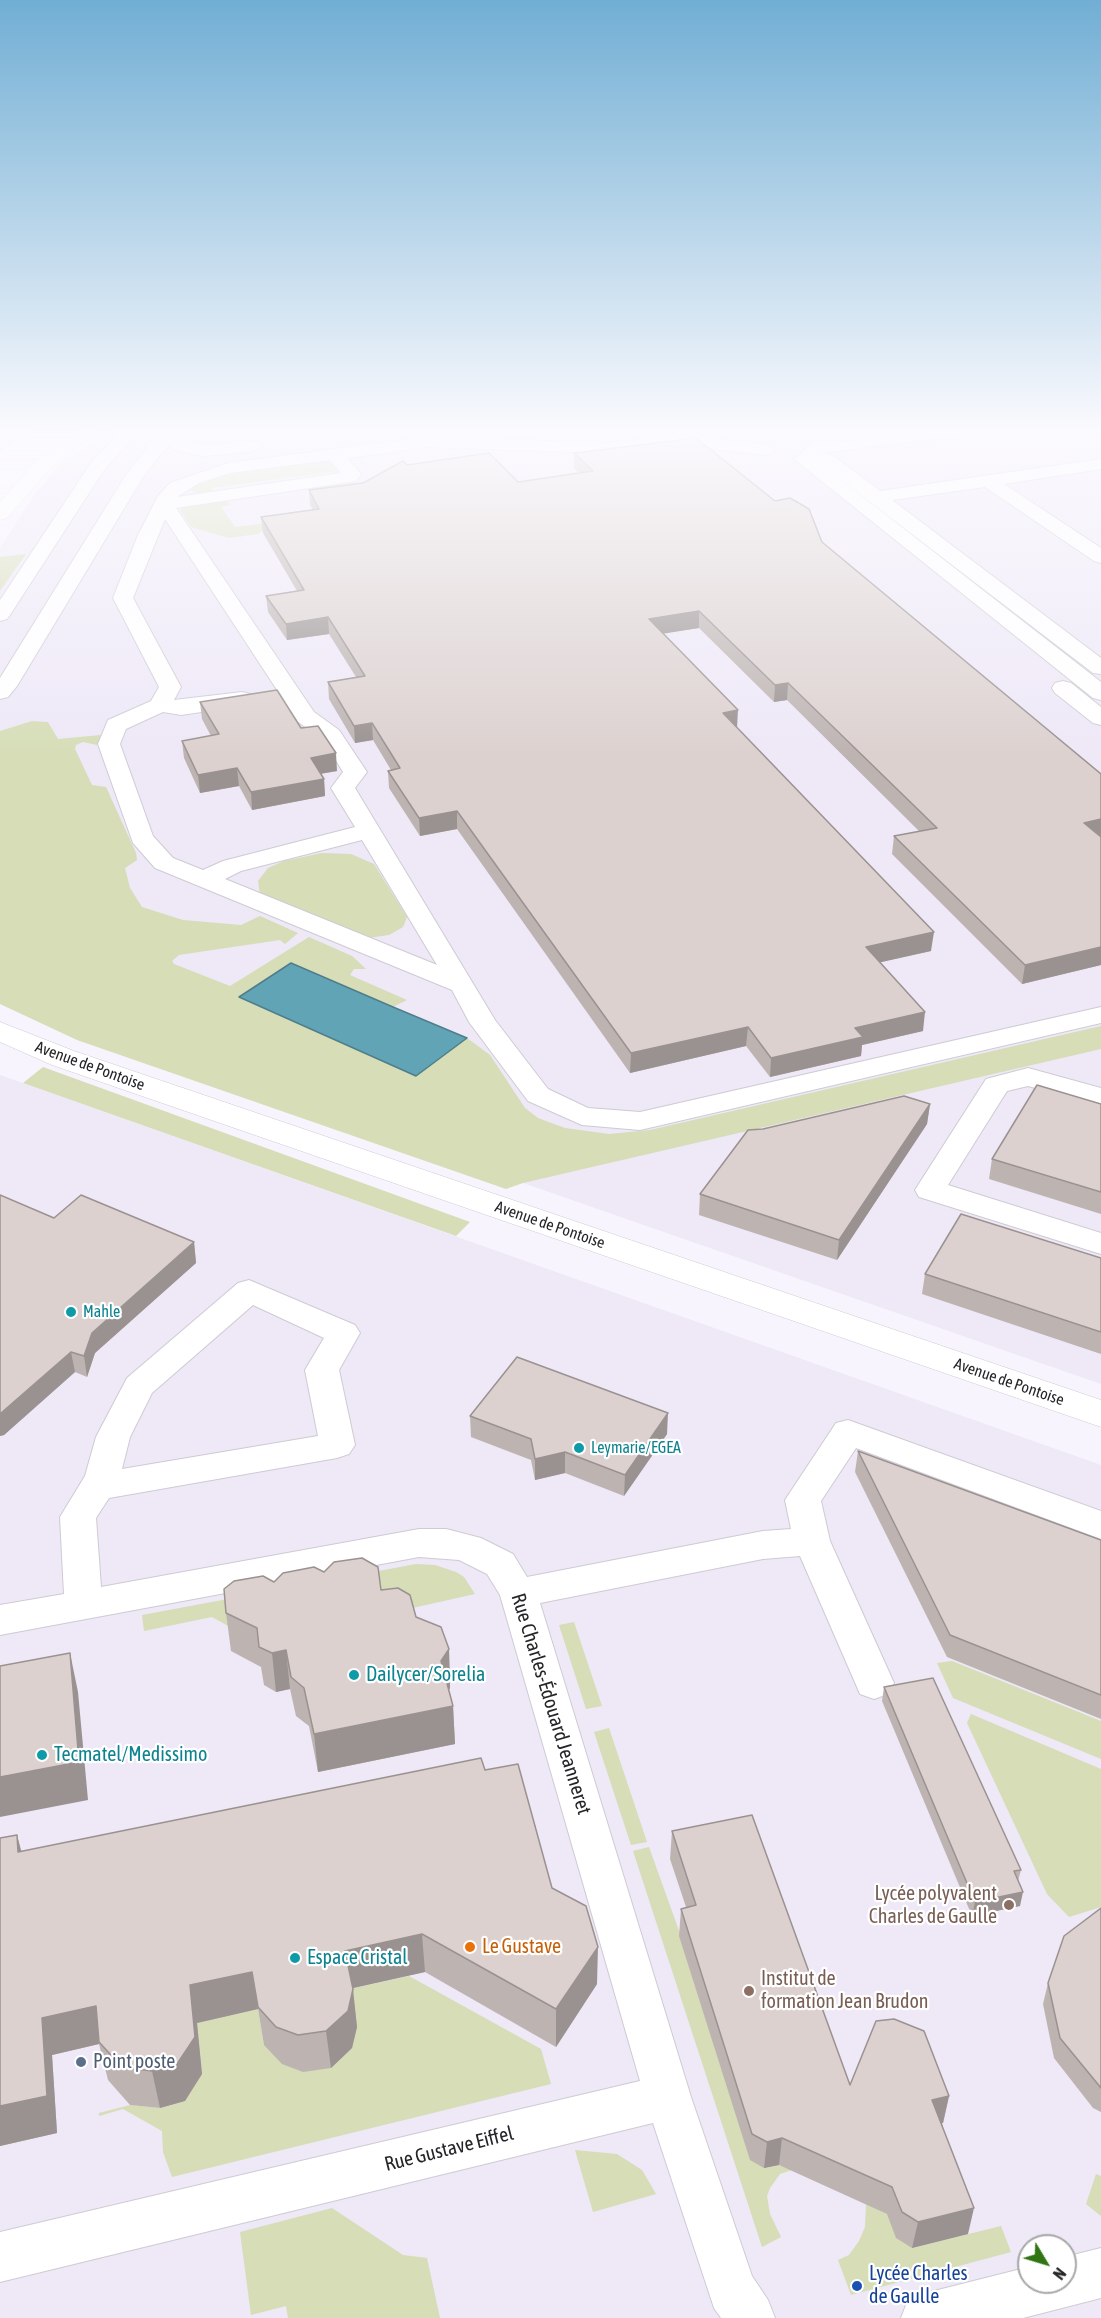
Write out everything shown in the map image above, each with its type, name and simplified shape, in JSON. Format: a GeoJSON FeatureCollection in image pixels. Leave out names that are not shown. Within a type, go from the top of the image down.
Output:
{"type":"FeatureCollection","features":[{"type":"Feature","properties":{"kind":"main road","name":"Avenue de Pontoise"},"geometry":{"type":"LineString","coordinates":[[0,1031],[63,1058],[1101,1414]]}},
{"type":"Feature","properties":{"kind":"street"},"geometry":{"type":"LineString","coordinates":[[0,615],[50,539]]}},
{"type":"Feature","properties":{"kind":"street"},"geometry":{"type":"LineString","coordinates":[[0,692],[6,686],[95,539]]}},
{"type":"Feature","properties":{"kind":"street"},"geometry":{"type":"LineString","coordinates":[[145,539],[123,598],[170,687],[160,705]]}},
{"type":"Feature","properties":{"kind":"street"},"geometry":{"type":"LineString","coordinates":[[188,539],[306,717],[331,735],[355,772],[343,788],[483,1022],[538,1095],[582,1116],[640,1121],[1101,1015]]}},
{"type":"Feature","properties":{"kind":"street"},"geometry":{"type":"LineString","coordinates":[[875,539],[1101,718]]}},
{"type":"Feature","properties":{"kind":"street"},"geometry":{"type":"LineString","coordinates":[[903,539],[1101,693]]}},
{"type":"Feature","properties":{"kind":"street"},"geometry":{"type":"LineString","coordinates":[[931,539],[1101,668]]}},
{"type":"Feature","properties":{"kind":"street"},"geometry":{"type":"LineString","coordinates":[[1074,539],[1101,557]]}},
{"type":"Feature","properties":{"kind":"street"},"geometry":{"type":"LineString","coordinates":[[289,691],[181,708],[160,705],[116,725],[109,744],[142,838],[164,862],[462,985]]}},
{"type":"Feature","properties":{"kind":"street"},"geometry":{"type":"LineString","coordinates":[[205,879],[232,866],[368,831]]}},
{"type":"Feature","properties":{"kind":"street"},"geometry":{"type":"LineString","coordinates":[[1101,1096],[1028,1077],[996,1085],[930,1190],[1101,1244]]}},
{"type":"Feature","properties":{"kind":"street"},"geometry":{"type":"LineString","coordinates":[[83,1605],[78,1517],[103,1476],[112,1437],[139,1386],[249,1291],[343,1333],[322,1370],[337,1445],[97,1487]]}},
{"type":"Feature","properties":{"kind":"street"},"geometry":{"type":"LineString","coordinates":[[874,1683],[812,1541],[802,1500],[848,1432],[1101,1525]]}},
{"type":"Feature","properties":{"kind":"street"},"geometry":{"type":"LineString","coordinates":[[518,1593],[763,1545],[812,1541]]}},
{"type":"Feature","properties":{"kind":"street","name":"Rue Charles-Édouard Jeanneret"},"geometry":{"type":"LineString","coordinates":[[0,1620],[419,1543],[468,1548],[500,1564],[518,1593],[668,2097]]}},
{"type":"Feature","properties":{"kind":"street"},"geometry":{"type":"LineString","coordinates":[[668,2097],[732,2290],[750,2318]]}},
{"type":"Feature","properties":{"kind":"street","name":"Rue Gustave Eiffel"},"geometry":{"type":"LineString","coordinates":[[0,2257],[668,2097]]}},
{"type":"Feature","properties":{"kind":"street"},"geometry":{"type":"LineString","coordinates":[[926,2318],[1101,2273]]}},
{"type":"Feature","properties":{"kind":"shaded area"},"geometry":{"type":"Polygon","coordinates":[[[6,539],[1101,539],[1101,1384],[523,1183],[0,995],[0,548],[6,539]]]}},
{"type":"Feature","properties":{"kind":"shaded area"},"geometry":{"type":"Polygon","coordinates":[[[0,1075],[1101,1465],[1101,2318],[0,2318],[0,1075]]]}},
{"type":"Feature","properties":{"kind":"green space"},"geometry":{"type":"Polygon","coordinates":[[[26,554],[0,591],[0,557],[26,554]]]}},
{"type":"Feature","properties":{"kind":"green space"},"geometry":{"type":"Polygon","coordinates":[[[32,721],[48,722],[58,739],[101,735],[97,745],[83,742],[76,745],[75,749],[92,785],[106,787],[136,853],[137,860],[125,868],[130,888],[142,907],[183,920],[241,925],[260,916],[298,933],[285,944],[280,940],[179,955],[172,961],[174,964],[230,986],[309,937],[352,956],[366,969],[354,969],[350,975],[407,1000],[393,1007],[291,963],[240,998],[416,1076],[467,1038],[490,1055],[525,1108],[538,1118],[565,1128],[609,1134],[650,1130],[1101,1026],[1101,1049],[523,1183],[506,1189],[77,1040],[0,1004],[0,731],[32,721]]]}},
{"type":"Feature","properties":{"kind":"green space"},"geometry":{"type":"Polygon","coordinates":[[[322,853],[351,854],[374,864],[407,917],[403,927],[389,935],[368,938],[260,895],[258,881],[268,868],[284,861],[322,853]]]}},
{"type":"Feature","properties":{"kind":"green space"},"geometry":{"type":"Polygon","coordinates":[[[43,1067],[470,1222],[456,1236],[23,1083],[43,1067]]]}},
{"type":"Feature","properties":{"kind":"green space"},"geometry":{"type":"Polygon","coordinates":[[[416,1564],[435,1565],[456,1572],[464,1577],[475,1594],[408,1609],[230,1627],[212,1617],[144,1631],[142,1615],[416,1564]]]}},
{"type":"Feature","properties":{"kind":"green space"},"geometry":{"type":"Polygon","coordinates":[[[574,1622],[602,1706],[586,1709],[559,1625],[574,1622]]]}},
{"type":"Feature","properties":{"kind":"green space"},"geometry":{"type":"Polygon","coordinates":[[[952,1661],[1101,1721],[1101,1759],[953,1698],[937,1663],[952,1661]]]}},
{"type":"Feature","properties":{"kind":"green space"},"geometry":{"type":"Polygon","coordinates":[[[971,1714],[1101,1769],[1101,1907],[1069,1917],[1047,1894],[967,1723],[971,1714]]]}},
{"type":"Feature","properties":{"kind":"green space"},"geometry":{"type":"Polygon","coordinates":[[[609,1728],[647,1842],[631,1845],[594,1732],[609,1728]]]}},
{"type":"Feature","properties":{"kind":"green space"},"geometry":{"type":"Polygon","coordinates":[[[649,1847],[764,2168],[779,2165],[792,2170],[780,2174],[767,2196],[770,2214],[781,2237],[762,2247],[633,1851],[649,1847]]]}},
{"type":"Feature","properties":{"kind":"green space"},"geometry":{"type":"Polygon","coordinates":[[[409,1976],[541,2049],[551,2084],[172,2177],[163,2152],[162,2131],[123,2109],[99,2116],[99,2113],[130,2105],[160,2108],[185,2101],[202,2074],[197,2023],[258,2009],[264,2045],[349,1989],[409,1976]]]}},
{"type":"Feature","properties":{"kind":"green space"},"geometry":{"type":"Polygon","coordinates":[[[575,2150],[617,2154],[642,2170],[656,2194],[593,2212],[575,2150]]]}},
{"type":"Feature","properties":{"kind":"green space"},"geometry":{"type":"Polygon","coordinates":[[[1096,2174],[1101,2176],[1101,2216],[1086,2204],[1096,2174]]]}},
{"type":"Feature","properties":{"kind":"green space"},"geometry":{"type":"Polygon","coordinates":[[[866,2204],[887,2214],[912,2248],[1001,2226],[1011,2252],[851,2295],[838,2260],[849,2255],[859,2241],[865,2227],[866,2204]]]}},
{"type":"Feature","properties":{"kind":"green space"},"geometry":{"type":"Polygon","coordinates":[[[332,2208],[403,2255],[427,2258],[440,2318],[288,2318],[286,2306],[251,2315],[240,2232],[332,2208]]]}},
{"type":"Feature","properties":{"kind":"water"},"geometry":{"type":"Polygon","coordinates":[[[291,963],[467,1038],[416,1076],[239,997],[291,963]]]}},
{"type":"Feature","properties":{"kind":"building"},"geometry":{"type":"Polygon","coordinates":[[[274,539],[821,539],[1101,774],[1101,819],[1084,823],[1101,837],[1101,947],[1025,965],[894,836],[937,828],[788,683],[775,685],[699,611],[649,619],[738,710],[723,713],[934,932],[866,947],[925,1012],[855,1028],[863,1037],[771,1058],[748,1027],[631,1053],[457,811],[419,818],[388,771],[400,768],[372,723],[354,726],[328,682],[365,676],[328,617],[286,624],[266,596],[304,590],[274,539]]]}},
{"type":"Feature","properties":{"kind":"building"},"geometry":{"type":"Polygon","coordinates":[[[277,690],[301,728],[318,726],[336,753],[311,758],[324,779],[251,792],[237,768],[198,775],[182,741],[219,734],[200,702],[277,690]]]}},
{"type":"Feature","properties":{"kind":"building"},"geometry":{"type":"Polygon","coordinates":[[[1037,1085],[1101,1104],[1101,1192],[992,1159],[1037,1085]]]}},
{"type":"Feature","properties":{"kind":"building"},"geometry":{"type":"Polygon","coordinates":[[[904,1096],[930,1104],[839,1240],[700,1194],[748,1130],[763,1129],[904,1096]]]}},
{"type":"Feature","properties":{"kind":"building","name":"Mahle"},"geometry":{"type":"Polygon","coordinates":[[[0,1195],[54,1218],[81,1195],[194,1242],[92,1333],[84,1356],[71,1352],[0,1414],[0,1195]]]}},
{"type":"Feature","properties":{"kind":"building"},"geometry":{"type":"Polygon","coordinates":[[[961,1214],[1101,1258],[1101,1332],[925,1274],[961,1214]]]}},
{"type":"Feature","properties":{"kind":"building","name":"Leymarie/EGEA"},"geometry":{"type":"Polygon","coordinates":[[[517,1357],[668,1413],[625,1475],[565,1452],[535,1459],[531,1439],[470,1416],[517,1357]]]}},
{"type":"Feature","properties":{"kind":"building"},"geometry":{"type":"Polygon","coordinates":[[[858,1451],[1101,1540],[1101,1695],[950,1635],[858,1451]]]}},
{"type":"Feature","properties":{"kind":"building","name":"Dailycer/Sorelia"},"geometry":{"type":"Polygon","coordinates":[[[362,1558],[378,1567],[381,1590],[398,1588],[410,1595],[416,1617],[441,1627],[449,1649],[441,1661],[453,1706],[314,1734],[304,1688],[291,1677],[286,1650],[272,1653],[259,1647],[257,1628],[226,1613],[224,1589],[234,1581],[263,1576],[274,1582],[283,1573],[314,1567],[324,1572],[334,1562],[362,1558]]]}},
{"type":"Feature","properties":{"kind":"building"},"geometry":{"type":"Polygon","coordinates":[[[70,1653],[79,1762],[0,1777],[0,1666],[70,1653]]]}},
{"type":"Feature","properties":{"kind":"building"},"geometry":{"type":"Polygon","coordinates":[[[933,1678],[1021,1870],[1014,1871],[1023,1892],[975,1902],[884,1687],[933,1678]]]}},
{"type":"Feature","properties":{"kind":"building","name":"Espace Cristal"},"geometry":{"type":"Polygon","coordinates":[[[481,1758],[485,1770],[518,1764],[552,1888],[586,1906],[598,1947],[556,2009],[422,1934],[345,1951],[353,1989],[348,2011],[326,2031],[298,2035],[276,2027],[258,2007],[252,1972],[190,1985],[195,2037],[177,2064],[152,2071],[122,2067],[99,2042],[96,2006],[42,2018],[47,2096],[0,2106],[0,1838],[17,1835],[18,1852],[481,1758]]]}},
{"type":"Feature","properties":{"kind":"building","name":"Institut de formation Jean Brudon"},"geometry":{"type":"Polygon","coordinates":[[[752,1815],[850,2085],[876,2021],[894,2019],[924,2031],[949,2096],[932,2100],[974,2208],[918,2222],[902,2212],[892,2187],[782,2138],[767,2142],[752,2134],[681,1909],[696,1905],[672,1831],[752,1815]]]}},
{"type":"Feature","properties":{"kind":"building"},"geometry":{"type":"Polygon","coordinates":[[[1101,1908],[1101,2088],[1060,2038],[1048,1983],[1064,1936],[1101,1908]]]}},
{"type":"Feature","properties":{"kind":"place","name":"Mahle"},"geometry":{"type":"Point","coordinates":[71,1312]}},
{"type":"Feature","properties":{"kind":"place","name":"Leymarie/EGEA"},"geometry":{"type":"Point","coordinates":[579,1448]}},
{"type":"Feature","properties":{"kind":"place","name":"Dailycer/Sorelia"},"geometry":{"type":"Point","coordinates":[354,1675]}},
{"type":"Feature","properties":{"kind":"place","name":"Tecmatel/Medissimo"},"geometry":{"type":"Point","coordinates":[42,1755]}},
{"type":"Feature","properties":{"kind":"place","name":"Lycée polyvalent Charles de Gaulle"},"geometry":{"type":"Point","coordinates":[1009,1905]}},
{"type":"Feature","properties":{"kind":"place","name":"Le Gustave"},"geometry":{"type":"Point","coordinates":[470,1947]}},
{"type":"Feature","properties":{"kind":"place","name":"Espace Cristal"},"geometry":{"type":"Point","coordinates":[295,1958]}},
{"type":"Feature","properties":{"kind":"place","name":"Institut de formation Jean Brudon"},"geometry":{"type":"Point","coordinates":[749,1991]}},
{"type":"Feature","properties":{"kind":"place","name":"Point poste"},"geometry":{"type":"Point","coordinates":[81,2062]}},
{"type":"Feature","properties":{"kind":"place","name":"Lycée Charles de Gaulle"},"geometry":{"type":"Point","coordinates":[857,2286]}}]}
